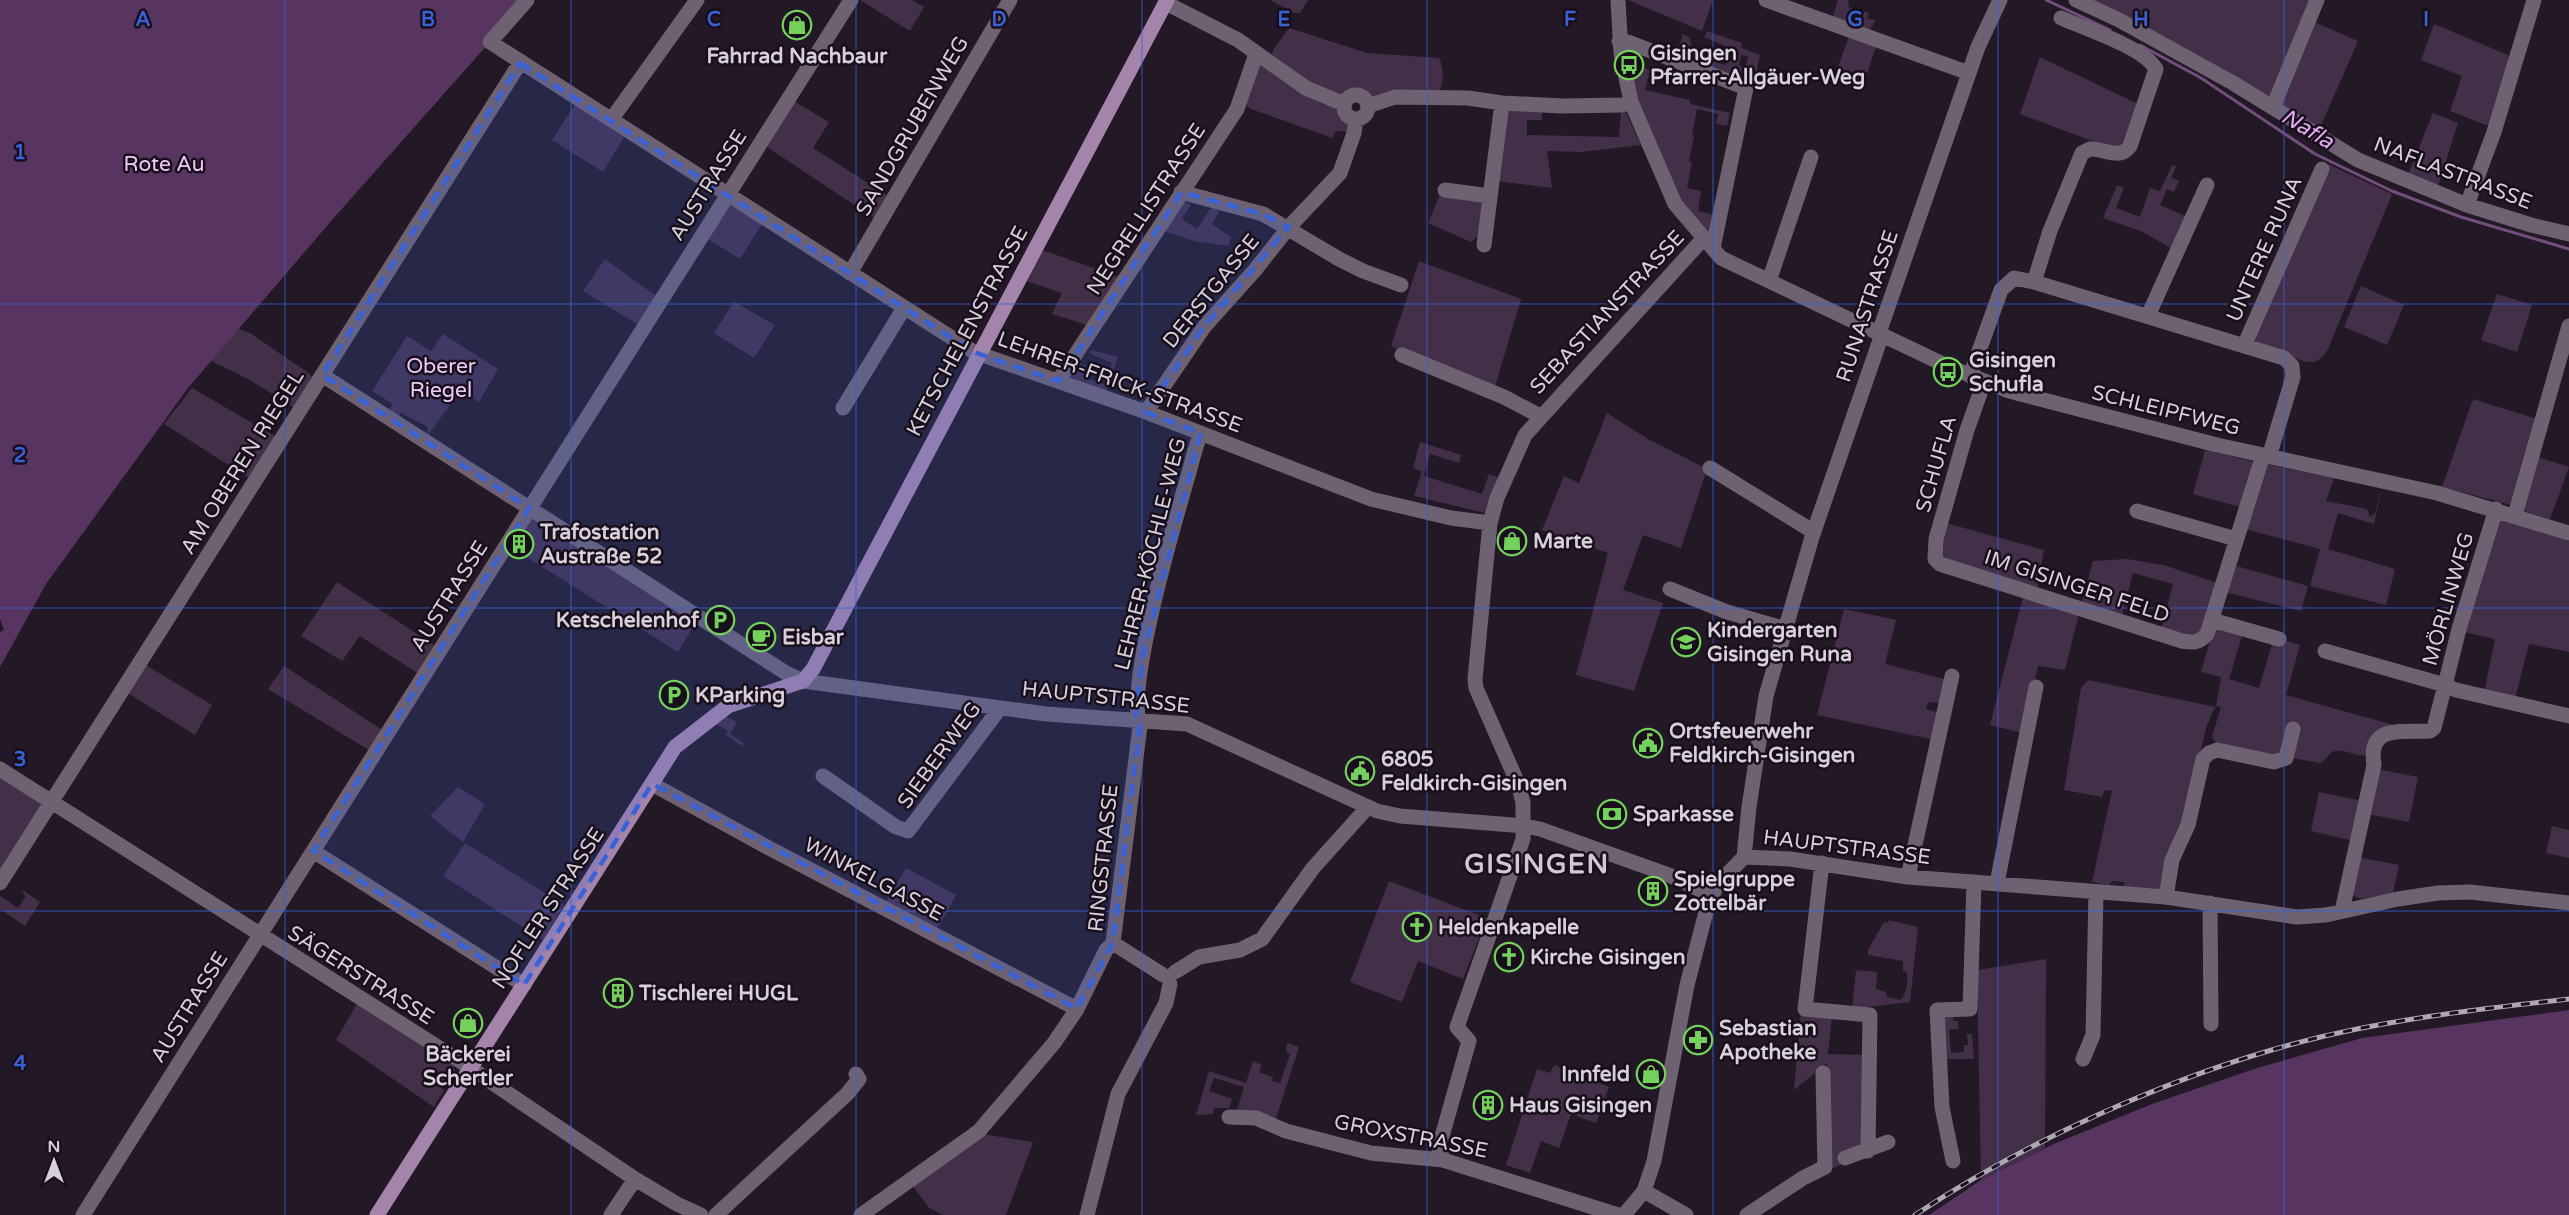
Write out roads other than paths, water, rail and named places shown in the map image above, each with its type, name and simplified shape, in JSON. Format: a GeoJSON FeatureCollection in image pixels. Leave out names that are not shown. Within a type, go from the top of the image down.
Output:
{"type":"FeatureCollection","features":[{"type":"Feature","properties":{"kind":"main road","name":"KETSCHELENSTRASSE"},"geometry":{"type":"LineString","coordinates":[[803,681],[813,669],[1167,2]]}},
{"type":"Feature","properties":{"kind":"main road","name":"NOFLER STRASSE"},"geometry":{"type":"LineString","coordinates":[[377,1215],[675,747],[716,713],[728,706],[803,681]]}},
{"type":"Feature","properties":{"kind":"street","name":"LEHRER-FRICK-STRASSE"},"geometry":{"type":"LineString","coordinates":[[527,0],[490,42],[974,352],[1146,412],[1371,499],[1451,518],[1490,524]]}},
{"type":"Feature","properties":{"kind":"street"},"geometry":{"type":"LineString","coordinates":[[611,120],[697,0]]}},
{"type":"Feature","properties":{"kind":"street","name":"AUSTRASSE"},"geometry":{"type":"LineString","coordinates":[[83,1215],[851,0]]}},
{"type":"Feature","properties":{"kind":"street","name":"SANDGRUBENWEG"},"geometry":{"type":"LineString","coordinates":[[849,273],[1010,0]]}},
{"type":"Feature","properties":{"kind":"street","name":"SEBASTIANSTRASSE"},"geometry":{"type":"LineString","coordinates":[[1618,0],[1619,41],[1624,77],[1631,102],[1675,204],[1712,248]]}},
{"type":"Feature","properties":{"kind":"street"},"geometry":{"type":"LineString","coordinates":[[1766,0],[1970,73]]}},
{"type":"Feature","properties":{"kind":"street","name":"RUNASTRASSE"},"geometry":{"type":"LineString","coordinates":[[1744,857],[1749,807],[1766,696],[1814,532],[1978,47],[2000,0]]}},
{"type":"Feature","properties":{"kind":"street","name":"NAFLASTRASSE"},"geometry":{"type":"LineString","coordinates":[[2076,0],[2120,20],[2273,107],[2358,160],[2467,205],[2569,234]]}},
{"type":"Feature","properties":{"kind":"street"},"geometry":{"type":"LineString","coordinates":[[2273,107],[2317,0]]}},
{"type":"Feature","properties":{"kind":"street"},"geometry":{"type":"LineString","coordinates":[[2467,205],[2490,143],[2534,0]]}},
{"type":"Feature","properties":{"kind":"street"},"geometry":{"type":"LineString","coordinates":[[1167,2],[1238,40],[1306,88],[1344,104]]}},
{"type":"Feature","properties":{"kind":"street"},"geometry":{"type":"LineString","coordinates":[[2034,282],[2050,231],[2082,153],[2097,148],[2118,154],[2126,152],[2156,69],[2146,58],[2130,49],[2061,18]]}},
{"type":"Feature","properties":{"kind":"street","name":"SEBASTIANSTRASSE"},"geometry":{"type":"LineString","coordinates":[[1443,1160],[1439,1147],[1469,1041],[1457,1027],[1518,858],[1525,826],[1523,803],[1518,786],[1476,688],[1476,663],[1490,524],[1518,447],[1540,416],[1712,248],[1746,88],[1628,42],[1619,41]]}},
{"type":"Feature","properties":{"kind":"street","name":"NEGRELLISTRASSE"},"geometry":{"type":"LineString","coordinates":[[1058,381],[1180,192],[1237,109],[1256,54]]}},
{"type":"Feature","properties":{"kind":"street","name":"AM OBEREN RIEGEL"},"geometry":{"type":"LineString","coordinates":[[0,883],[520,63]]}},
{"type":"Feature","properties":{"kind":"street"},"geometry":{"type":"LineString","coordinates":[[1357,95],[1365,98],[1368,106],[1366,114],[1356,120],[1346,114],[1344,104],[1349,97],[1357,95]]}},
{"type":"Feature","properties":{"kind":"street"},"geometry":{"type":"LineString","coordinates":[[1368,106],[1395,97],[1468,98],[1502,103],[1596,106],[1622,105],[1631,102]]}},
{"type":"Feature","properties":{"kind":"street"},"geometry":{"type":"LineString","coordinates":[[1484,245],[1502,103]]}},
{"type":"Feature","properties":{"kind":"street"},"geometry":{"type":"LineString","coordinates":[[1712,248],[1753,109]]}},
{"type":"Feature","properties":{"kind":"street","name":"DERSTGASSE"},"geometry":{"type":"LineString","coordinates":[[1146,412],[1204,327],[1255,270],[1288,227],[1340,173],[1351,143],[1356,120]]}},
{"type":"Feature","properties":{"kind":"street"},"geometry":{"type":"LineString","coordinates":[[1769,281],[1811,157]]}},
{"type":"Feature","properties":{"kind":"street","name":"UNTERE RUNA"},"geometry":{"type":"LineString","coordinates":[[2244,346],[2322,169]]}},
{"type":"Feature","properties":{"kind":"street"},"geometry":{"type":"LineString","coordinates":[[2148,316],[2207,186]]}},
{"type":"Feature","properties":{"kind":"street"},"geometry":{"type":"LineString","coordinates":[[1445,190],[1490,196]]}},
{"type":"Feature","properties":{"kind":"street","name":"DERSTGASSE"},"geometry":{"type":"LineString","coordinates":[[1180,192],[1263,213],[1339,259],[1401,285]]}},
{"type":"Feature","properties":{"kind":"street","name":"SCHLEIPFWEG"},"geometry":{"type":"LineString","coordinates":[[1712,248],[1769,281],[1977,379],[2089,412],[2266,456],[2437,492],[2569,533]]}},
{"type":"Feature","properties":{"kind":"street","name":"UNTERE RUNA"},"geometry":{"type":"LineString","coordinates":[[1977,379],[2001,290],[2014,278],[2034,282],[2284,358],[2292,366],[2293,377],[2266,456]]}},
{"type":"Feature","properties":{"kind":"street"},"geometry":{"type":"LineString","coordinates":[[843,408],[904,308]]}},
{"type":"Feature","properties":{"kind":"street"},"geometry":{"type":"LineString","coordinates":[[2515,516],[2569,326]]}},
{"type":"Feature","properties":{"kind":"street","name":"SEBASTIANSTRASSE"},"geometry":{"type":"LineString","coordinates":[[1402,355],[1504,397],[1540,416]]}},
{"type":"Feature","properties":{"kind":"street","name":"HAUPTSTRASSE"},"geometry":{"type":"LineString","coordinates":[[322,375],[786,673],[803,681],[1059,715],[1187,724],[1367,808],[1400,816],[1525,826],[1643,865],[1711,895],[1717,885],[1744,857],[1773,857],[1908,877],[2166,897],[2297,917],[2438,893],[2470,892],[2569,903]]}},
{"type":"Feature","properties":{"kind":"street","name":"SCHUFLA"},"geometry":{"type":"LineString","coordinates":[[1935,559],[1938,531],[1967,430],[1977,379]]}},
{"type":"Feature","properties":{"kind":"street","name":"LEHRER-KÖCHLE-WEG"},"geometry":{"type":"LineString","coordinates":[[1138,721],[1136,714],[1143,656],[1176,516],[1201,433]]}},
{"type":"Feature","properties":{"kind":"street"},"geometry":{"type":"LineString","coordinates":[[2266,456],[2236,539],[2210,627],[2279,639]]}},
{"type":"Feature","properties":{"kind":"street"},"geometry":{"type":"LineString","coordinates":[[1710,468],[1814,532]]}},
{"type":"Feature","properties":{"kind":"street","name":"MÖRLINWEG"},"geometry":{"type":"LineString","coordinates":[[2325,651],[2445,685],[2459,629],[2496,509]]}},
{"type":"Feature","properties":{"kind":"street"},"geometry":{"type":"LineString","coordinates":[[2137,512],[2236,539]]}},
{"type":"Feature","properties":{"kind":"street","name":"IM GISINGER FELD"},"geometry":{"type":"LineString","coordinates":[[1935,559],[1950,568],[2182,641],[2192,643],[2201,641],[2210,627]]}},
{"type":"Feature","properties":{"kind":"street"},"geometry":{"type":"LineString","coordinates":[[1670,589],[1726,612],[1786,630]]}},
{"type":"Feature","properties":{"kind":"street"},"geometry":{"type":"LineString","coordinates":[[1908,877],[1952,676]]}},
{"type":"Feature","properties":{"kind":"street"},"geometry":{"type":"LineString","coordinates":[[2342,911],[2374,765],[2375,742],[2382,734],[2392,731],[2430,731],[2434,728],[2445,685],[2456,690],[2569,716]]}},
{"type":"Feature","properties":{"kind":"street"},"geometry":{"type":"LineString","coordinates":[[1997,883],[2036,687]]}},
{"type":"Feature","properties":{"kind":"street","name":"SIEBERWEG"},"geometry":{"type":"LineString","coordinates":[[823,776],[896,827],[908,831],[1000,708]]}},
{"type":"Feature","properties":{"kind":"street","name":"RINGSTRASSE"},"geometry":{"type":"LineString","coordinates":[[1138,721],[1140,726],[1113,943],[1170,977]]}},
{"type":"Feature","properties":{"kind":"street"},"geometry":{"type":"LineString","coordinates":[[2166,897],[2172,860],[2188,825],[2203,759],[2209,753],[2217,750],[2274,762],[2281,761],[2286,758],[2293,729]]}},
{"type":"Feature","properties":{"kind":"street","name":"SÄGERSTRASSE"},"geometry":{"type":"LineString","coordinates":[[0,769],[470,1067],[635,1179],[677,1204],[701,1215]]}},
{"type":"Feature","properties":{"kind":"street","name":"WINKELGASSE"},"geometry":{"type":"LineString","coordinates":[[652,784],[1077,1010]]}},
{"type":"Feature","properties":{"kind":"street"},"geometry":{"type":"LineString","coordinates":[[1087,1215],[1118,1094],[1166,1003],[1170,977],[1199,957],[1240,950],[1262,939],[1313,868],[1367,808]]}},
{"type":"Feature","properties":{"kind":"street"},"geometry":{"type":"LineString","coordinates":[[313,851],[524,985]]}},
{"type":"Feature","properties":{"kind":"street"},"geometry":{"type":"LineString","coordinates":[[1822,863],[1805,1009],[1870,1015],[1868,1151]]}},
{"type":"Feature","properties":{"kind":"street"},"geometry":{"type":"LineString","coordinates":[[1953,1161],[1942,1107],[1937,1010],[1970,1009],[1974,882]]}},
{"type":"Feature","properties":{"kind":"street"},"geometry":{"type":"LineString","coordinates":[[2083,1059],[2093,1035],[2096,892]]}},
{"type":"Feature","properties":{"kind":"street"},"geometry":{"type":"LineString","coordinates":[[1624,1215],[1644,1191],[1654,1161],[1689,979],[1711,895]]}},
{"type":"Feature","properties":{"kind":"street"},"geometry":{"type":"LineString","coordinates":[[2210,903],[2211,1024]]}},
{"type":"Feature","properties":{"kind":"street"},"geometry":{"type":"LineString","coordinates":[[861,1215],[979,1131],[1054,1043],[1077,1010],[1106,950],[1113,943]]}},
{"type":"Feature","properties":{"kind":"street"},"geometry":{"type":"LineString","coordinates":[[1747,1215],[1803,1178],[1825,1167],[1823,1073]]}},
{"type":"Feature","properties":{"kind":"street"},"geometry":{"type":"LineString","coordinates":[[716,1215],[847,1094],[859,1078],[856,1074]]}},
{"type":"Feature","properties":{"kind":"street","name":"GROXSTRASSE"},"geometry":{"type":"LineString","coordinates":[[1229,1117],[1256,1118],[1286,1131],[1371,1153],[1443,1160],[1618,1215]]}},
{"type":"Feature","properties":{"kind":"street"},"geometry":{"type":"LineString","coordinates":[[1845,1158],[1888,1142]]}},
{"type":"Feature","properties":{"kind":"street"},"geometry":{"type":"LineString","coordinates":[[611,1215],[635,1179]]}},
{"type":"Feature","properties":{"kind":"street"},"geometry":{"type":"LineString","coordinates":[[1644,1191],[1686,1215]]}},
{"type":"Feature","properties":{"kind":"waterway","name":"Nafla"},"geometry":{"type":"LineString","coordinates":[[2046,0],[2110,30]]}},
{"type":"Feature","properties":{"kind":"waterway","name":"Nafla"},"geometry":{"type":"LineString","coordinates":[[2140,45],[2201,78],[2315,154],[2392,191],[2461,217],[2569,249]]}},
{"type":"Feature","properties":{"kind":"railway"},"geometry":{"type":"LineString","coordinates":[[1915,1215],[1964,1184],[2071,1127],[2186,1079],[2244,1059],[2301,1042],[2383,1024],[2569,999]]}},
{"type":"Feature","properties":{"kind":"place","name":"Fahrrad Nachbaur"},"geometry":{"type":"Point","coordinates":[797,25]}},
{"type":"Feature","properties":{"kind":"place","name":"Gisingen Pfarrer-Allgäuer-Weg"},"geometry":{"type":"Point","coordinates":[1629,65]}},
{"type":"Feature","properties":{"kind":"place","name":"Gisingen Schufla"},"geometry":{"type":"Point","coordinates":[1948,372]}},
{"type":"Feature","properties":{"kind":"place","name":"Marte"},"geometry":{"type":"Point","coordinates":[1512,541]}},
{"type":"Feature","properties":{"kind":"place","name":"Trafostation Austraße 52"},"geometry":{"type":"Point","coordinates":[519,544]}},
{"type":"Feature","properties":{"kind":"place","name":"Ketschelenhof"},"geometry":{"type":"Point","coordinates":[720,620]}},
{"type":"Feature","properties":{"kind":"place","name":"Eisbar"},"geometry":{"type":"Point","coordinates":[761,637]}},
{"type":"Feature","properties":{"kind":"place","name":"Kindergarten Gisingen Runa"},"geometry":{"type":"Point","coordinates":[1686,642]}},
{"type":"Feature","properties":{"kind":"place","name":"KParking"},"geometry":{"type":"Point","coordinates":[674,695]}},
{"type":"Feature","properties":{"kind":"place","name":"Ortsfeuerwehr Feldkirch-Gisingen"},"geometry":{"type":"Point","coordinates":[1648,743]}},
{"type":"Feature","properties":{"kind":"place","name":"6805 Feldkirch-Gisingen"},"geometry":{"type":"Point","coordinates":[1360,771]}},
{"type":"Feature","properties":{"kind":"place","name":"Sparkasse"},"geometry":{"type":"Point","coordinates":[1612,814]}},
{"type":"Feature","properties":{"kind":"place","name":"Spielgruppe Zottelbär"},"geometry":{"type":"Point","coordinates":[1653,891]}},
{"type":"Feature","properties":{"kind":"place","name":"Heldenkapelle"},"geometry":{"type":"Point","coordinates":[1417,927]}},
{"type":"Feature","properties":{"kind":"place","name":"Kirche Gisingen"},"geometry":{"type":"Point","coordinates":[1509,957]}},
{"type":"Feature","properties":{"kind":"place","name":"Tischlerei HUGL"},"geometry":{"type":"Point","coordinates":[618,993]}},
{"type":"Feature","properties":{"kind":"place","name":"Bäckerei Schertler"},"geometry":{"type":"Point","coordinates":[468,1023]}},
{"type":"Feature","properties":{"kind":"place","name":"Sebastian Apotheke"},"geometry":{"type":"Point","coordinates":[1698,1040]}},
{"type":"Feature","properties":{"kind":"place","name":"Innfeld"},"geometry":{"type":"Point","coordinates":[1651,1074]}},
{"type":"Feature","properties":{"kind":"place","name":"Haus Gisingen"},"geometry":{"type":"Point","coordinates":[1488,1105]}},
{"type":"Feature","properties":{"kind":"district","name":"GISINGEN"},"geometry":{"type":"Point","coordinates":[1537,864]}},
{"type":"Feature","properties":{"kind":"park label","name":"Rote Au"},"geometry":{"type":"Point","coordinates":[164,164]}},
{"type":"Feature","properties":{"kind":"park label","name":"Oberer Riegel"},"geometry":{"type":"Point","coordinates":[441,378]}}]}
